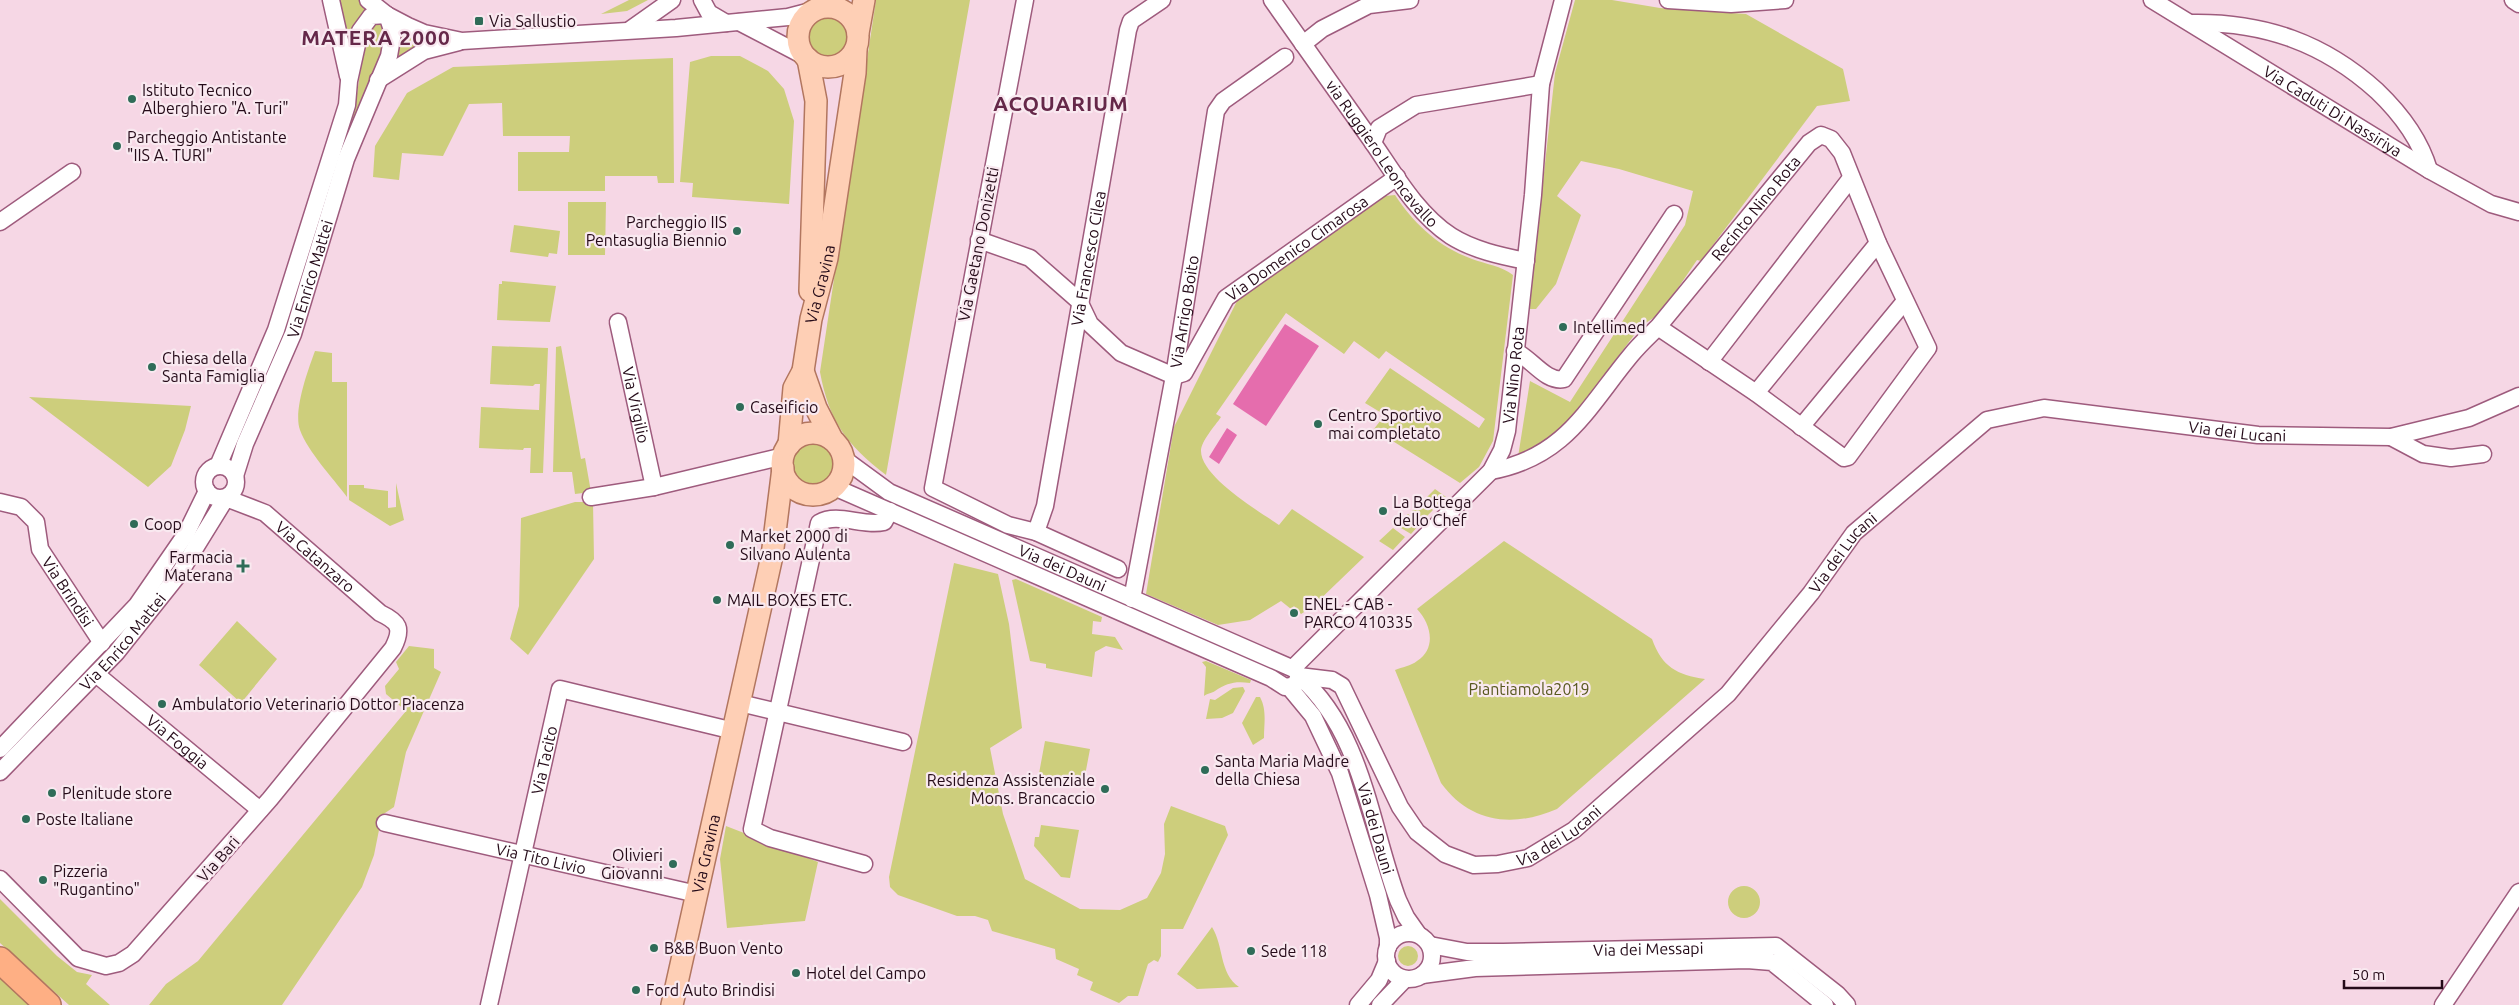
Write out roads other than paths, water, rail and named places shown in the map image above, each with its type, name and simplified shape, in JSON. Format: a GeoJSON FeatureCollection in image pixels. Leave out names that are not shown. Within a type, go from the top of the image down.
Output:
{"type":"FeatureCollection","features":[{"type":"Feature","properties":{"kind":"highway"},"geometry":{"type":"LineString","coordinates":[[0,960],[48,1005]]}},
{"type":"Feature","properties":{"kind":"main road","name":"Via Gravina"},"geometry":{"type":"LineString","coordinates":[[810,319],[827,258],[864,0]]}},
{"type":"Feature","properties":{"kind":"main road"},"geometry":{"type":"LineString","coordinates":[[817,6],[832,6],[842,9],[850,15],[857,41],[843,63],[835,66],[816,65],[806,57],[798,41],[798,30],[802,20],[817,6]]}},
{"type":"Feature","properties":{"kind":"main road","name":"Via Gravina"},"geometry":{"type":"LineString","coordinates":[[806,57],[816,101],[810,253],[810,319]]}},
{"type":"Feature","properties":{"kind":"main road"},"geometry":{"type":"LineString","coordinates":[[772,552],[794,388],[803,371],[810,319]]}},
{"type":"Feature","properties":{"kind":"main road"},"geometry":{"type":"LineString","coordinates":[[772,552],[793,508],[799,501],[825,491],[840,479],[844,458],[842,451],[832,439],[816,408],[803,371]]}},
{"type":"Feature","properties":{"kind":"main road"},"geometry":{"type":"LineString","coordinates":[[825,491],[806,494],[790,484],[785,456],[796,438],[814,433],[832,439]]}},
{"type":"Feature","properties":{"kind":"main road","name":"Via Gravina"},"geometry":{"type":"LineString","coordinates":[[677,999],[697,894],[772,552]]}},
{"type":"Feature","properties":{"kind":"street","name":"Via Enrico Mattei"},"geometry":{"type":"LineString","coordinates":[[331,0],[350,81]]}},
{"type":"Feature","properties":{"kind":"street"},"geometry":{"type":"LineString","coordinates":[[368,0],[387,14],[424,33],[462,40]]}},
{"type":"Feature","properties":{"kind":"street"},"geometry":{"type":"LineString","coordinates":[[672,0],[671,14],[676,28]]}},
{"type":"Feature","properties":{"kind":"street"},"geometry":{"type":"LineString","coordinates":[[629,31],[672,0]]}},
{"type":"Feature","properties":{"kind":"street"},"geometry":{"type":"LineString","coordinates":[[702,0],[708,13],[806,57]]}},
{"type":"Feature","properties":{"kind":"street","name":"Via Gaetano Donizetti"},"geometry":{"type":"LineString","coordinates":[[1025,0],[933,488],[1008,525],[1036,532]]}},
{"type":"Feature","properties":{"kind":"street","name":"Via Francesco Cilea"},"geometry":{"type":"LineString","coordinates":[[1036,532],[1045,506],[1079,301],[1090,254],[1128,30],[1131,21],[1162,0]]}},
{"type":"Feature","properties":{"kind":"street","name":"via Ruggiero Leoncavallo"},"geometry":{"type":"LineString","coordinates":[[1272,0],[1396,177],[1428,216],[1451,236],[1498,256],[1526,261]]}},
{"type":"Feature","properties":{"kind":"street"},"geometry":{"type":"LineString","coordinates":[[1303,44],[1322,28],[1369,5],[1410,0]]}},
{"type":"Feature","properties":{"kind":"street","name":"Via Nino Rota"},"geometry":{"type":"LineString","coordinates":[[1290,677],[1491,471],[1502,450],[1507,431],[1526,261],[1541,84],[1563,0]]}},
{"type":"Feature","properties":{"kind":"street"},"geometry":{"type":"LineString","coordinates":[[1668,0],[1731,4],[1785,0]]}},
{"type":"Feature","properties":{"kind":"street","name":"Via Caduti Di Nassiriya"},"geometry":{"type":"LineString","coordinates":[[2152,0],[2193,23],[2429,170],[2491,204],[2519,212]]}},
{"type":"Feature","properties":{"kind":"street"},"geometry":{"type":"LineString","coordinates":[[2513,0],[2519,4]]}},
{"type":"Feature","properties":{"kind":"street"},"geometry":{"type":"LineString","coordinates":[[378,80],[424,51],[462,40],[733,23],[788,17],[817,6]]}},
{"type":"Feature","properties":{"kind":"street","name":"Via Enrico Mattei"},"geometry":{"type":"LineString","coordinates":[[218,466],[276,330],[347,105],[360,30],[371,16],[387,14],[393,33],[389,56],[346,158],[292,334],[245,444],[235,476]]}},
{"type":"Feature","properties":{"kind":"street"},"geometry":{"type":"LineString","coordinates":[[2193,23],[2218,23],[2257,28],[2290,37],[2334,58],[2354,71],[2398,113],[2414,135],[2429,170]]}},
{"type":"Feature","properties":{"kind":"street","name":"Via Arrigo Boito"},"geometry":{"type":"LineString","coordinates":[[1132,599],[1174,376],[1216,111],[1223,101],[1285,57]]}},
{"type":"Feature","properties":{"kind":"street"},"geometry":{"type":"LineString","coordinates":[[1373,143],[1379,128],[1416,105],[1541,84]]}},
{"type":"Feature","properties":{"kind":"street","name":"Recinto Nino Rota"},"geometry":{"type":"LineString","coordinates":[[1491,471],[1510,468],[1559,442],[1582,421],[1631,355],[1658,327],[1809,142],[1821,135],[1832,139],[1842,154],[1878,243],[1928,348],[1848,457],[1844,458],[1756,394],[1658,327]]}},
{"type":"Feature","properties":{"kind":"street"},"geometry":{"type":"LineString","coordinates":[[0,222],[72,172]]}},
{"type":"Feature","properties":{"kind":"street","name":"Via Domenico Cimarosa"},"geometry":{"type":"LineString","coordinates":[[1174,376],[1184,373],[1226,298],[1396,177]]}},
{"type":"Feature","properties":{"kind":"street"},"geometry":{"type":"LineString","coordinates":[[1709,362],[1851,178]]}},
{"type":"Feature","properties":{"kind":"street"},"geometry":{"type":"LineString","coordinates":[[1515,351],[1524,355],[1548,376],[1558,380],[1564,379],[1674,214]]}},
{"type":"Feature","properties":{"kind":"street"},"geometry":{"type":"LineString","coordinates":[[979,240],[1030,258],[1079,301],[1090,324],[1122,352],[1174,376]]}},
{"type":"Feature","properties":{"kind":"street"},"geometry":{"type":"LineString","coordinates":[[1756,394],[1878,243]]}},
{"type":"Feature","properties":{"kind":"street"},"geometry":{"type":"LineString","coordinates":[[1801,427],[1905,301]]}},
{"type":"Feature","properties":{"kind":"street","name":"Via Virgilio"},"geometry":{"type":"LineString","coordinates":[[618,322],[654,488]]}},
{"type":"Feature","properties":{"kind":"street","name":"Via dei Lucani"},"geometry":{"type":"LineString","coordinates":[[1332,680],[1342,686],[1400,807],[1417,832],[1445,854],[1474,865],[1498,864],[1528,858],[1574,830],[1728,694],[1811,594],[1854,533],[1987,420],[2044,408],[2258,435],[2391,437],[2469,418],[2519,396]]}},
{"type":"Feature","properties":{"kind":"street"},"geometry":{"type":"LineString","coordinates":[[2391,437],[2423,454],[2451,458],[2483,454]]}},
{"type":"Feature","properties":{"kind":"street"},"geometry":{"type":"LineString","coordinates":[[591,497],[654,488],[785,456]]}},
{"type":"Feature","properties":{"kind":"street","name":"Via dei Dauni"},"geometry":{"type":"LineString","coordinates":[[844,458],[856,470],[889,492],[1112,598],[1271,678],[1290,677]]}},
{"type":"Feature","properties":{"kind":"street"},"geometry":{"type":"LineString","coordinates":[[218,466],[228,468],[235,476],[236,486],[226,498],[216,498],[204,486],[206,475],[218,466]]}},
{"type":"Feature","properties":{"kind":"street","name":"Via Enrico Mattei"},"geometry":{"type":"LineString","coordinates":[[0,750],[137,605],[186,534],[207,491]]}},
{"type":"Feature","properties":{"kind":"street","name":"Via dei Dauni"},"geometry":{"type":"LineString","coordinates":[[825,491],[890,511],[1112,598],[1132,599],[1290,677],[1320,697],[1329,707],[1361,776],[1391,880],[1406,917],[1424,940]]}},
{"type":"Feature","properties":{"kind":"street","name":"Via Enrico Mattei"},"geometry":{"type":"LineString","coordinates":[[0,772],[44,724],[96,674],[179,574],[226,498]]}},
{"type":"Feature","properties":{"kind":"street","name":"Via Catanzaro"},"geometry":{"type":"LineString","coordinates":[[226,498],[265,513],[380,613],[391,619],[398,626]]}},
{"type":"Feature","properties":{"kind":"street","name":"Via Brindisi"},"geometry":{"type":"LineString","coordinates":[[0,502],[21,507],[36,522],[40,549],[102,643]]}},
{"type":"Feature","properties":{"kind":"street"},"geometry":{"type":"LineString","coordinates":[[864,864],[770,838],[752,829],[819,523],[826,519],[835,519],[873,525],[884,522],[890,511]]}},
{"type":"Feature","properties":{"kind":"street"},"geometry":{"type":"LineString","coordinates":[[1036,532],[1118,569]]}},
{"type":"Feature","properties":{"kind":"street","name":"Via Bari"},"geometry":{"type":"LineString","coordinates":[[0,879],[78,958],[106,966],[119,963],[134,954],[260,810],[393,648],[399,636],[398,626]]}},
{"type":"Feature","properties":{"kind":"street","name":"Via Foggia"},"geometry":{"type":"LineString","coordinates":[[96,674],[260,810]]}},
{"type":"Feature","properties":{"kind":"street"},"geometry":{"type":"LineString","coordinates":[[1290,677],[1332,680]]}},
{"type":"Feature","properties":{"kind":"street","name":"Via dei Dauni"},"geometry":{"type":"LineString","coordinates":[[1290,677],[1313,716],[1340,773],[1388,938],[1387,954]]}},
{"type":"Feature","properties":{"kind":"street"},"geometry":{"type":"LineString","coordinates":[[1320,697],[1320,691],[1324,684],[1332,680]]}},
{"type":"Feature","properties":{"kind":"street","name":"Via Tacito"},"geometry":{"type":"LineString","coordinates":[[489,1005],[560,689],[734,731]]}},
{"type":"Feature","properties":{"kind":"street"},"geometry":{"type":"LineString","coordinates":[[740,703],[903,742]]}},
{"type":"Feature","properties":{"kind":"street","name":"Via Tito Livio"},"geometry":{"type":"LineString","coordinates":[[385,823],[697,894]]}},
{"type":"Feature","properties":{"kind":"street"},"geometry":{"type":"LineString","coordinates":[[1374,885],[1391,880]]}},
{"type":"Feature","properties":{"kind":"street"},"geometry":{"type":"LineString","coordinates":[[2443,1005],[2519,892]]}},
{"type":"Feature","properties":{"kind":"street"},"geometry":{"type":"LineString","coordinates":[[1358,1005],[1379,980],[1387,954],[1401,934],[1424,940],[1432,959],[1427,971],[1422,975],[1405,979],[1380,1005]]}},
{"type":"Feature","properties":{"kind":"street","name":"Via dei Messapi"},"geometry":{"type":"LineString","coordinates":[[1424,940],[1504,960]]}},
{"type":"Feature","properties":{"kind":"street","name":"Via dei Messapi"},"geometry":{"type":"LineString","coordinates":[[1422,975],[1504,960],[1712,954],[1776,946],[1837,994],[1847,1005]]}},
{"type":"Feature","properties":{"kind":"street"},"geometry":{"type":"LineString","coordinates":[[1387,954],[1393,972],[1405,979]]}},
{"type":"Feature","properties":{"kind":"street","name":"Via dei Messapi"},"geometry":{"type":"LineString","coordinates":[[1712,954],[1772,962],[1825,1005]]}},
{"type":"Feature","properties":{"kind":"place","name":"Via Sallustio"},"geometry":{"type":"Point","coordinates":[479,21]}},
{"type":"Feature","properties":{"kind":"place","name":"Istituto Tecnico Alberghiero \"A. Turi\""},"geometry":{"type":"Point","coordinates":[132,99]}},
{"type":"Feature","properties":{"kind":"place","name":"Parcheggio Antistante \"IIS A. TURI\""},"geometry":{"type":"Point","coordinates":[117,146]}},
{"type":"Feature","properties":{"kind":"place","name":"Parcheggio IIS Pentasuglia Biennio"},"geometry":{"type":"Point","coordinates":[737,231]}},
{"type":"Feature","properties":{"kind":"place","name":"Intellimed"},"geometry":{"type":"Point","coordinates":[1563,327]}},
{"type":"Feature","properties":{"kind":"place","name":"Chiesa della Santa Famiglia"},"geometry":{"type":"Point","coordinates":[152,367]}},
{"type":"Feature","properties":{"kind":"place","name":"Caseificio"},"geometry":{"type":"Point","coordinates":[740,407]}},
{"type":"Feature","properties":{"kind":"place","name":"Centro Sportivo mai completato"},"geometry":{"type":"Point","coordinates":[1318,424]}},
{"type":"Feature","properties":{"kind":"place","name":"La Bottega dello Chef"},"geometry":{"type":"Point","coordinates":[1383,511]}},
{"type":"Feature","properties":{"kind":"place","name":"Coop"},"geometry":{"type":"Point","coordinates":[134,524]}},
{"type":"Feature","properties":{"kind":"place","name":"Market 2000 di Silvano Aulenta"},"geometry":{"type":"Point","coordinates":[730,545]}},
{"type":"Feature","properties":{"kind":"place","name":"Farmacia Materana"},"geometry":{"type":"Point","coordinates":[243,566]}},
{"type":"Feature","properties":{"kind":"place","name":"MAIL BOXES ETC."},"geometry":{"type":"Point","coordinates":[717,600]}},
{"type":"Feature","properties":{"kind":"place","name":"ENEL - CAB - PARCO 410335"},"geometry":{"type":"Point","coordinates":[1294,613]}},
{"type":"Feature","properties":{"kind":"place","name":"Ambulatorio Veterinario Dottor Piacenza"},"geometry":{"type":"Point","coordinates":[162,704]}},
{"type":"Feature","properties":{"kind":"place","name":"Santa Maria Madre della Chiesa"},"geometry":{"type":"Point","coordinates":[1205,770]}},
{"type":"Feature","properties":{"kind":"place","name":"Residenza Assistenziale Mons. Brancaccio"},"geometry":{"type":"Point","coordinates":[1105,789]}},
{"type":"Feature","properties":{"kind":"place","name":"Plenitude store"},"geometry":{"type":"Point","coordinates":[52,793]}},
{"type":"Feature","properties":{"kind":"place","name":"Poste Italiane"},"geometry":{"type":"Point","coordinates":[26,819]}},
{"type":"Feature","properties":{"kind":"place","name":"Olivieri Giovanni"},"geometry":{"type":"Point","coordinates":[673,864]}},
{"type":"Feature","properties":{"kind":"place","name":"Pizzeria \"Rugantino\""},"geometry":{"type":"Point","coordinates":[43,880]}},
{"type":"Feature","properties":{"kind":"place","name":"B&B Buon Vento"},"geometry":{"type":"Point","coordinates":[654,948]}},
{"type":"Feature","properties":{"kind":"place","name":"Sede 118"},"geometry":{"type":"Point","coordinates":[1251,951]}},
{"type":"Feature","properties":{"kind":"place","name":"Hotel del Campo"},"geometry":{"type":"Point","coordinates":[796,973]}},
{"type":"Feature","properties":{"kind":"place","name":"Ford Auto Brindisi"},"geometry":{"type":"Point","coordinates":[636,990]}},
{"type":"Feature","properties":{"kind":"district","name":"MATERA 2000"},"geometry":{"type":"Point","coordinates":[376,37]}},
{"type":"Feature","properties":{"kind":"district","name":"ACQUARIUM"},"geometry":{"type":"Point","coordinates":[1061,103]}},
{"type":"Feature","properties":{"kind":"park label","name":"Piantiamola2019"},"geometry":{"type":"Point","coordinates":[1529,689]}}]}
